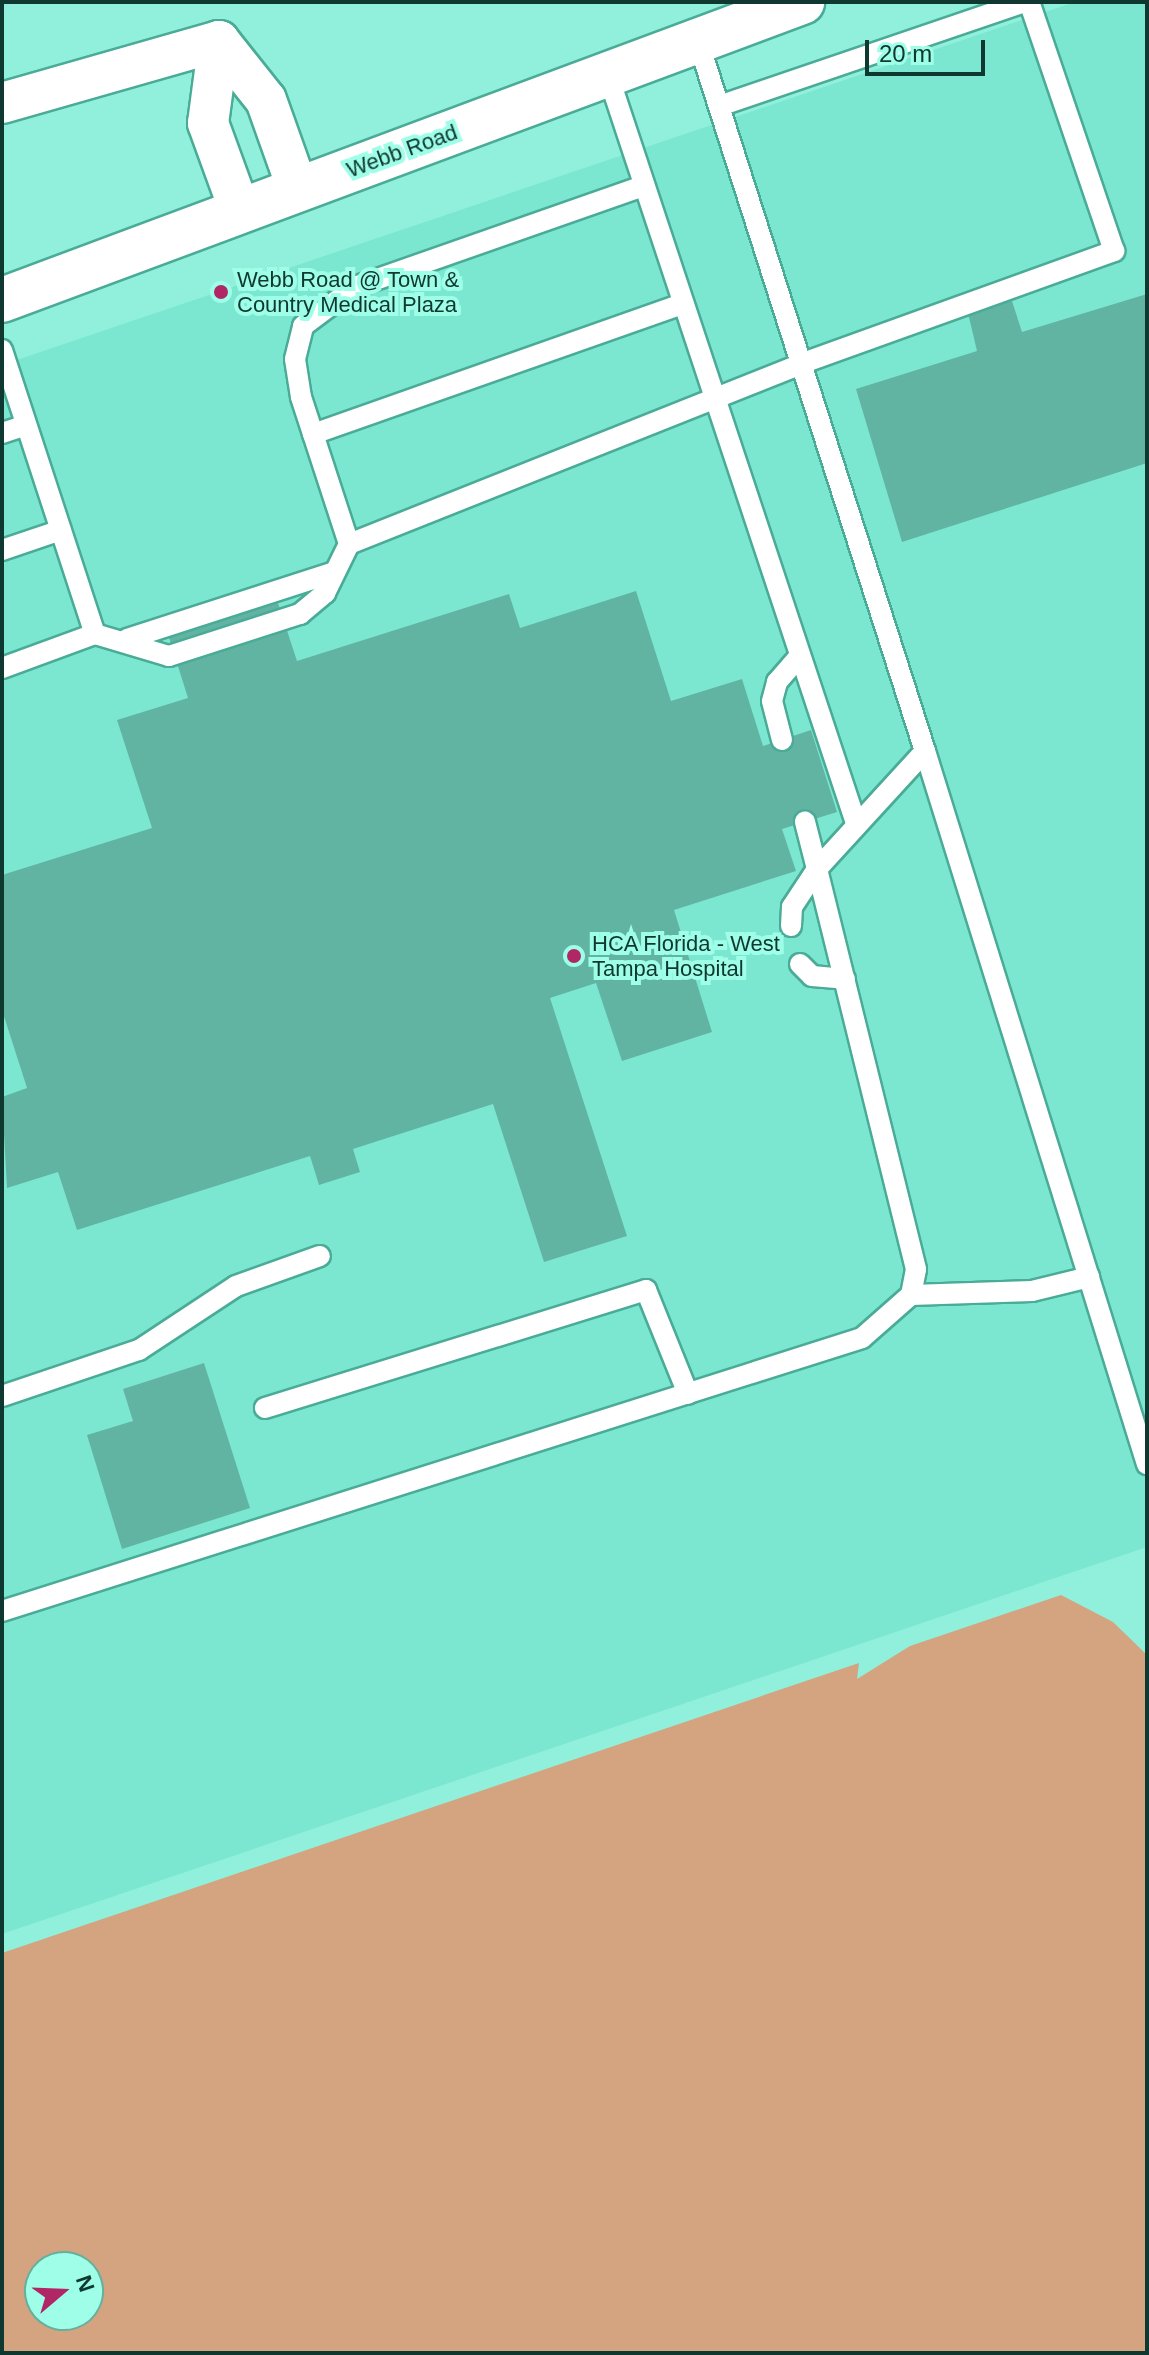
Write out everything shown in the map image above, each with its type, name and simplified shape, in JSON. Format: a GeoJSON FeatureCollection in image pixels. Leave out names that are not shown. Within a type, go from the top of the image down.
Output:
{"type":"FeatureCollection","features":[{"type":"Feature","properties":{"kind":"street","name":"Webb Road"},"geometry":{"type":"LineString","coordinates":[[2,300],[802,2]]}},
{"type":"Feature","properties":{"kind":"street"},"geometry":{"type":"LineString","coordinates":[[2,103],[219,41]]}},
{"type":"Feature","properties":{"kind":"street"},"geometry":{"type":"LineString","coordinates":[[219,41],[266,100],[298,190]]}},
{"type":"Feature","properties":{"kind":"street"},"geometry":{"type":"LineString","coordinates":[[219,41],[208,123],[240,211]]}},
{"type":"Feature","properties":{"kind":"lane"},"geometry":{"type":"LineString","coordinates":[[2,668],[95,634],[127,639],[148,653],[169,656],[300,614],[325,593],[331,573],[349,544],[716,402],[803,363],[1114,251],[1026,2],[719,106]]}},
{"type":"Feature","properties":{"kind":"lane"},"geometry":{"type":"LineString","coordinates":[[698,41],[803,363],[1147,1464]]}},
{"type":"Feature","properties":{"kind":"lane"},"geometry":{"type":"LineString","coordinates":[[608,75],[856,823]]}},
{"type":"Feature","properties":{"kind":"lane"},"geometry":{"type":"LineString","coordinates":[[349,544],[313,434],[295,359],[303,326],[326,305],[355,287],[644,186]]}},
{"type":"Feature","properties":{"kind":"lane"},"geometry":{"type":"LineString","coordinates":[[313,434],[683,304]]}},
{"type":"Feature","properties":{"kind":"lane"},"geometry":{"type":"LineString","coordinates":[[2,350],[95,634]]}},
{"type":"Feature","properties":{"kind":"lane"},"geometry":{"type":"LineString","coordinates":[[2,433],[26,425]]}},
{"type":"Feature","properties":{"kind":"lane"},"geometry":{"type":"LineString","coordinates":[[2,550],[61,530]]}},
{"type":"Feature","properties":{"kind":"lane"},"geometry":{"type":"LineString","coordinates":[[127,639],[331,573]]}},
{"type":"Feature","properties":{"kind":"lane"},"geometry":{"type":"LineString","coordinates":[[782,740],[772,701],[777,682],[800,656]]}},
{"type":"Feature","properties":{"kind":"lane"},"geometry":{"type":"LineString","coordinates":[[791,926],[792,907],[817,869],[925,751]]}},
{"type":"Feature","properties":{"kind":"lane"},"geometry":{"type":"LineString","coordinates":[[2,1611],[862,1338],[911,1295],[916,1269],[805,822]]}},
{"type":"Feature","properties":{"kind":"lane"},"geometry":{"type":"LineString","coordinates":[[800,964],[812,976],[845,979]]}},
{"type":"Feature","properties":{"kind":"lane"},"geometry":{"type":"LineString","coordinates":[[2,1396],[139,1350],[236,1286],[320,1256]]}},
{"type":"Feature","properties":{"kind":"lane"},"geometry":{"type":"LineString","coordinates":[[911,1295],[1032,1291],[1089,1277]]}},
{"type":"Feature","properties":{"kind":"lane"},"geometry":{"type":"LineString","coordinates":[[265,1408],[646,1290],[688,1394]]}},
{"type":"Feature","properties":{"kind":"shaded area","name":"HCA Florida - West Tampa Hospital"},"geometry":{"type":"Polygon","coordinates":[[[1075,2],[1147,2],[1147,1547],[2,1934],[2,365],[1075,2]]]}},
{"type":"Feature","properties":{"kind":"shaded area"},"geometry":{"type":"Polygon","coordinates":[[[1061,1595],[1113,1622],[1147,1655],[1147,2353],[2,2353],[2,1953],[859,1663],[857,1679],[910,1646],[1061,1595]]]}},
{"type":"Feature","properties":{"kind":"building"},"geometry":{"type":"Polygon","coordinates":[[[1147,294],[1147,463],[902,542],[856,389],[977,351],[968,313],[1012,301],[1022,332],[1147,294]]]}},
{"type":"Feature","properties":{"kind":"building"},"geometry":{"type":"Polygon","coordinates":[[[636,591],[671,701],[742,679],[763,746],[811,730],[837,812],[782,829],[796,871],[674,910],[712,1032],[622,1061],[596,983],[550,998],[627,1236],[544,1262],[493,1104],[353,1149],[360,1172],[319,1185],[310,1156],[77,1230],[58,1172],[7,1188],[2,1097],[27,1088],[2,1010],[2,875],[152,828],[117,720],[188,698],[166,628],[275,594],[297,661],[509,594],[520,628],[636,591]]]}},
{"type":"Feature","properties":{"kind":"building"},"geometry":{"type":"Polygon","coordinates":[[[204,1363],[250,1508],[122,1549],[87,1435],[133,1421],[123,1389],[204,1363]]]}},
{"type":"Feature","properties":{"kind":"place","name":"Webb Road @ Town & Country Medical Plaza"},"geometry":{"type":"Point","coordinates":[221,292]}},
{"type":"Feature","properties":{"kind":"place","name":"HCA Florida - West Tampa Hospital"},"geometry":{"type":"Point","coordinates":[574,956]}}]}
